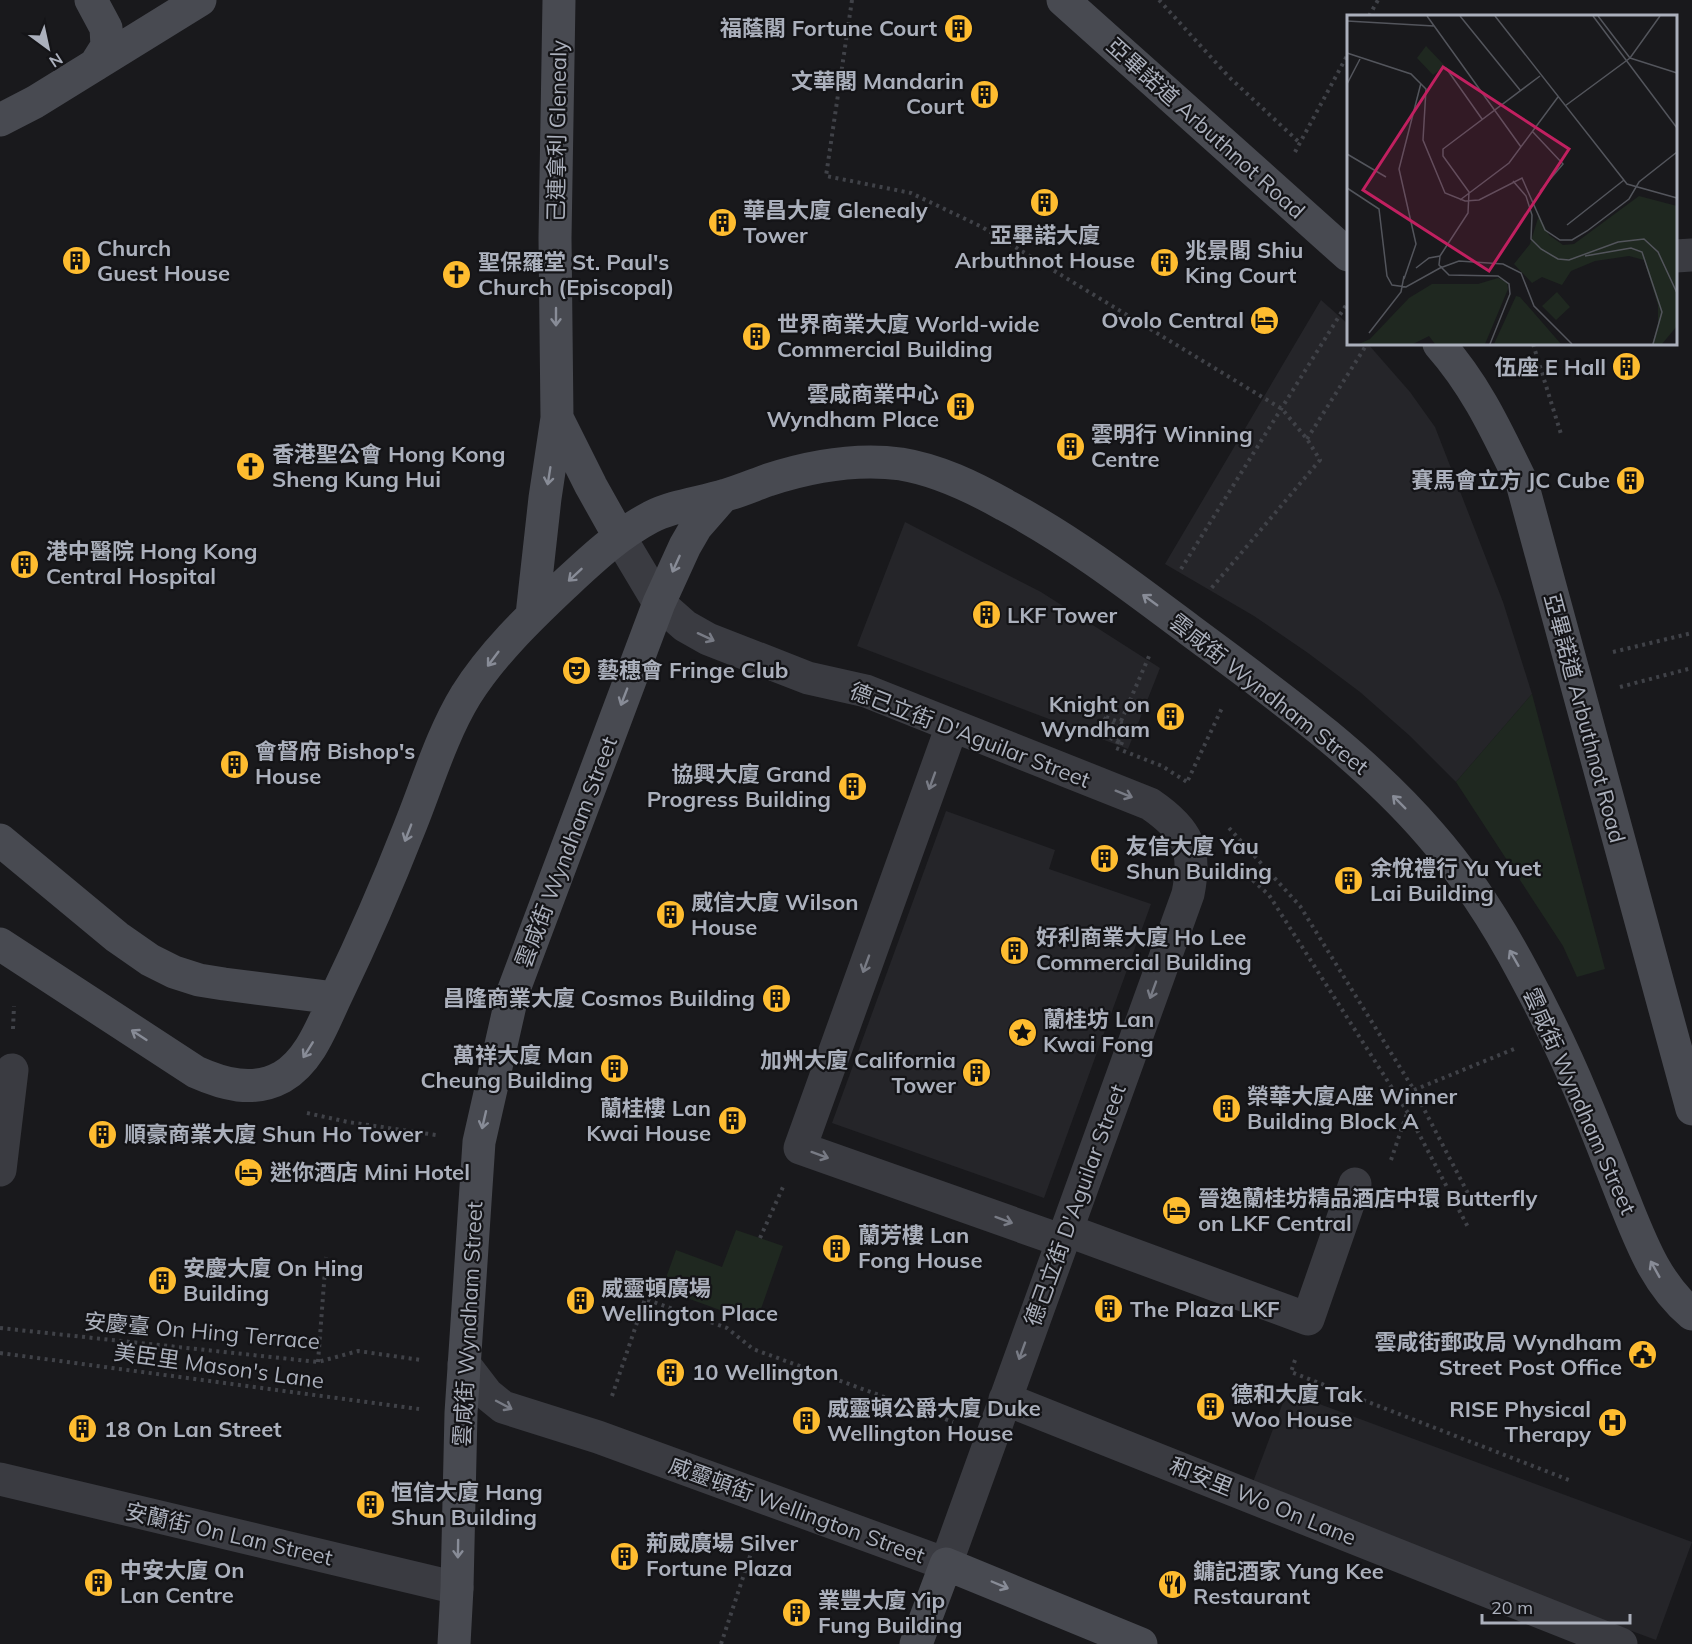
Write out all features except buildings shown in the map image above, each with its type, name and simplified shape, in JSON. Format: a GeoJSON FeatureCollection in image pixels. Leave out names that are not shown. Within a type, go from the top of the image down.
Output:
{"type":"FeatureCollection","features":[{"type":"Feature","properties":{"kind":"street"},"geometry":{"type":"LineString","coordinates":[[91,0],[106,28],[106,46],[95,65]]}},
{"type":"Feature","properties":{"kind":"street","name":"己連拿利 Glenealy"},"geometry":{"type":"LineString","coordinates":[[559,0],[555,238],[556,418],[618,536]]}},
{"type":"Feature","properties":{"kind":"street","name":"亞畢諾道 Arbuthnot Road"},"geometry":{"type":"LineString","coordinates":[[1063,0],[1347,254]]}},
{"type":"Feature","properties":{"kind":"street"},"geometry":{"type":"LineString","coordinates":[[0,120],[35,102],[95,65],[183,3]]}},
{"type":"Feature","properties":{"kind":"street"},"geometry":{"type":"LineString","coordinates":[[1677,256],[1692,255]]}},
{"type":"Feature","properties":{"kind":"street","name":"亞畢諾道 Arbuthnot Road"},"geometry":{"type":"LineString","coordinates":[[1440,345],[1458,365],[1489,414],[1522,483],[1692,1110]]}},
{"type":"Feature","properties":{"kind":"street"},"geometry":{"type":"LineString","coordinates":[[532,615],[556,418]]}},
{"type":"Feature","properties":{"kind":"street","name":"雲咸街 Wyndham Street"},"geometry":{"type":"LineString","coordinates":[[0,944],[196,1071],[216,1081],[236,1086],[268,1083],[281,1077],[306,1055],[365,935],[390,879],[448,730],[467,694],[498,652],[532,615],[618,536],[656,514],[686,504],[723,496],[809,468],[842,462],[903,465],[934,473],[976,489],[1031,518],[1093,558],[1332,738],[1429,832],[1461,872],[1490,915],[1523,972],[1582,1094],[1646,1254],[1663,1284],[1692,1314]]}},
{"type":"Feature","properties":{"kind":"street","name":"雲咸街 Wyndham Street"},"geometry":{"type":"LineString","coordinates":[[454,1644],[461,1413],[478,1142],[513,992],[659,603],[696,527],[723,496]]}},
{"type":"Feature","properties":{"kind":"street"},"geometry":{"type":"LineString","coordinates":[[618,536],[659,603]]}},
{"type":"Feature","properties":{"kind":"street","name":"德己立街 D'Aguilar Street"},"geometry":{"type":"LineString","coordinates":[[659,603],[685,626],[708,639],[808,678],[866,691],[1150,804],[1169,817],[1183,833],[1190,853],[1192,874],[1188,894],[916,1644]]}},
{"type":"Feature","properties":{"kind":"street"},"geometry":{"type":"LineString","coordinates":[[952,726],[800,1148],[1308,1319],[1355,1184]]}},
{"type":"Feature","properties":{"kind":"street"},"geometry":{"type":"LineString","coordinates":[[0,840],[117,937],[150,960],[174,972],[199,980],[334,998]]}},
{"type":"Feature","properties":{"kind":"street"},"geometry":{"type":"LineString","coordinates":[[0,1170],[12,1070]]}},
{"type":"Feature","properties":{"kind":"street","name":"威靈頓街 Wellington Street"},"geometry":{"type":"LineString","coordinates":[[464,1364],[487,1394],[503,1407],[598,1437],[946,1564],[1141,1644]]}},
{"type":"Feature","properties":{"kind":"street","name":"和安里 Wo On Lane"},"geometry":{"type":"LineString","coordinates":[[1005,1399],[1621,1644]]}},
{"type":"Feature","properties":{"kind":"street","name":"安蘭街 On Lan Street"},"geometry":{"type":"LineString","coordinates":[[0,1479],[457,1588]]}},
{"type":"Feature","properties":{"kind":"path"},"geometry":{"type":"LineString","coordinates":[[852,0],[826,176],[911,193],[982,227],[1282,410],[1320,460],[1207,593]]}},
{"type":"Feature","properties":{"kind":"path"},"geometry":{"type":"LineString","coordinates":[[1159,0],[1230,77],[1300,143]]}},
{"type":"Feature","properties":{"kind":"path"},"geometry":{"type":"LineString","coordinates":[[1370,15],[1378,0]]}},
{"type":"Feature","properties":{"kind":"path"},"geometry":{"type":"LineString","coordinates":[[1294,153],[1347,56]]}},
{"type":"Feature","properties":{"kind":"path"},"geometry":{"type":"LineString","coordinates":[[1177,575],[1347,304]]}},
{"type":"Feature","properties":{"kind":"path"},"geometry":{"type":"LineString","coordinates":[[1307,440],[1366,345]]}},
{"type":"Feature","properties":{"kind":"path"},"geometry":{"type":"LineString","coordinates":[[1533,345],[1561,434]]}},
{"type":"Feature","properties":{"kind":"path"},"geometry":{"type":"LineString","coordinates":[[1611,653],[1692,633]]}},
{"type":"Feature","properties":{"kind":"path"},"geometry":{"type":"LineString","coordinates":[[1120,743],[1126,725],[1116,721],[1106,717],[1101,730],[1115,736],[1118,728],[1121,721],[1152,650]]}},
{"type":"Feature","properties":{"kind":"path"},"geometry":{"type":"LineString","coordinates":[[1619,688],[1692,668]]}},
{"type":"Feature","properties":{"kind":"path"},"geometry":{"type":"LineString","coordinates":[[1120,743],[1102,735],[1107,722],[1127,730],[1120,743],[1116,748],[1162,766],[1187,782],[1224,704]]}},
{"type":"Feature","properties":{"kind":"path"},"geometry":{"type":"LineString","coordinates":[[1227,826],[1300,906],[1414,1090],[1473,1203]]}},
{"type":"Feature","properties":{"kind":"path"},"geometry":{"type":"LineString","coordinates":[[1230,860],[1269,895],[1407,1113],[1468,1229]]}},
{"type":"Feature","properties":{"kind":"path"},"geometry":{"type":"LineString","coordinates":[[1414,1090],[1524,1045]]}},
{"type":"Feature","properties":{"kind":"path"},"geometry":{"type":"LineString","coordinates":[[298,1112],[423,1134]]}},
{"type":"Feature","properties":{"kind":"path"},"geometry":{"type":"LineString","coordinates":[[1388,1169],[1407,1113]]}},
{"type":"Feature","properties":{"kind":"path"},"geometry":{"type":"LineString","coordinates":[[760,1238],[800,1148]]}},
{"type":"Feature","properties":{"kind":"path"},"geometry":{"type":"LineString","coordinates":[[318,1362],[326,1257]]}},
{"type":"Feature","properties":{"kind":"path"},"geometry":{"type":"LineString","coordinates":[[611,1399],[645,1299],[727,1328],[753,1349],[957,1424]]}},
{"type":"Feature","properties":{"kind":"path"},"geometry":{"type":"LineString","coordinates":[[1308,1319],[1291,1372],[1569,1480]]}},
{"type":"Feature","properties":{"kind":"path","name":"安慶臺 On Hing Terrace"},"geometry":{"type":"LineString","coordinates":[[0,1328],[318,1362],[358,1351],[425,1360]]}},
{"type":"Feature","properties":{"kind":"path","name":"美臣里 Mason's Lane"},"geometry":{"type":"LineString","coordinates":[[0,1353],[423,1409]]}},
{"type":"Feature","properties":{"kind":"path"},"geometry":{"type":"LineString","coordinates":[[721,1644],[759,1529]]}},
{"type":"Feature","properties":{"kind":"shaded area"},"geometry":{"type":"Polygon","coordinates":[[[1321,300],[1347,323],[1347,345],[1369,345],[1410,392],[1435,427],[1503,602],[1532,694],[1456,782],[1410,736],[1360,692],[1308,653],[1254,616],[1165,564],[1321,300]]]}},
{"type":"Feature","properties":{"kind":"shaded area","name":"LKF Tower"},"geometry":{"type":"Polygon","coordinates":[[[905,522],[1041,592],[1160,668],[1128,749],[857,646],[905,522]]]}},
{"type":"Feature","properties":{"kind":"shaded area"},"geometry":{"type":"Polygon","coordinates":[[[1532,694],[1605,969],[1577,977],[1563,946],[1456,782],[1532,694]]]}},
{"type":"Feature","properties":{"kind":"shaded area"},"geometry":{"type":"Polygon","coordinates":[[[946,811],[1055,850],[1049,869],[1151,904],[1044,1198],[832,1123],[946,811]]]}},
{"type":"Feature","properties":{"kind":"shaded area"},"geometry":{"type":"Polygon","coordinates":[[[736,1230],[783,1246],[756,1323],[662,1289],[676,1250],[722,1267],[736,1230]]]}},
{"type":"Feature","properties":{"kind":"shaded area"},"geometry":{"type":"Polygon","coordinates":[[[1287,1392],[1692,1542],[1656,1640],[1250,1490],[1287,1392]]]}},
{"type":"Feature","properties":{"kind":"place","name":"福蔭閣 Fortune Court"},"geometry":{"type":"Point","coordinates":[958,28]}},
{"type":"Feature","properties":{"kind":"place","name":"文華閣 Mandarin Court"},"geometry":{"type":"Point","coordinates":[985,94]}},
{"type":"Feature","properties":{"kind":"place","name":"亞畢諾大廈 Arbuthnot House"},"geometry":{"type":"Point","coordinates":[1045,203]}},
{"type":"Feature","properties":{"kind":"place","name":"華昌大廈 Glenealy Tower"},"geometry":{"type":"Point","coordinates":[722,223]}},
{"type":"Feature","properties":{"kind":"place","name":"Church Guest House"},"geometry":{"type":"Point","coordinates":[76,261]}},
{"type":"Feature","properties":{"kind":"place","name":"兆景閣 Shiu King Court"},"geometry":{"type":"Point","coordinates":[1164,263]}},
{"type":"Feature","properties":{"kind":"place","name":"聖保羅堂 St. Paul's Church (Episcopal)"},"geometry":{"type":"Point","coordinates":[457,275]}},
{"type":"Feature","properties":{"kind":"place","name":"Ovolo Central"},"geometry":{"type":"Point","coordinates":[1265,320]}},
{"type":"Feature","properties":{"kind":"place","name":"世界商業大廈 World-wide Commercial Building"},"geometry":{"type":"Point","coordinates":[756,337]}},
{"type":"Feature","properties":{"kind":"place","name":"伍座 E Hall"},"geometry":{"type":"Point","coordinates":[1627,367]}},
{"type":"Feature","properties":{"kind":"place","name":"雲咸商業中心 Wyndham Place"},"geometry":{"type":"Point","coordinates":[960,407]}},
{"type":"Feature","properties":{"kind":"place","name":"雲明行 Winning Centre"},"geometry":{"type":"Point","coordinates":[1070,447]}},
{"type":"Feature","properties":{"kind":"place","name":"香港聖公會 Hong Kong Sheng Kung Hui"},"geometry":{"type":"Point","coordinates":[251,467]}},
{"type":"Feature","properties":{"kind":"place","name":"賽馬會立方 JC Cube"},"geometry":{"type":"Point","coordinates":[1631,480]}},
{"type":"Feature","properties":{"kind":"place","name":"港中醫院 Hong Kong Central Hospital"},"geometry":{"type":"Point","coordinates":[25,564]}},
{"type":"Feature","properties":{"kind":"place","name":"LKF Tower"},"geometry":{"type":"Point","coordinates":[986,615]}},
{"type":"Feature","properties":{"kind":"place","name":"藝穗會 Fringe Club"},"geometry":{"type":"Point","coordinates":[576,670]}},
{"type":"Feature","properties":{"kind":"place","name":"Knight on Wyndham"},"geometry":{"type":"Point","coordinates":[1171,717]}},
{"type":"Feature","properties":{"kind":"place","name":"會督府 Bishop's House"},"geometry":{"type":"Point","coordinates":[234,764]}},
{"type":"Feature","properties":{"kind":"place","name":"協興大廈 Grand Progress Building"},"geometry":{"type":"Point","coordinates":[852,787]}},
{"type":"Feature","properties":{"kind":"place","name":"友信大廈 Yau Shun Building"},"geometry":{"type":"Point","coordinates":[1105,859]}},
{"type":"Feature","properties":{"kind":"place","name":"余悅禮行 Yu Yuet Lai Building"},"geometry":{"type":"Point","coordinates":[1349,881]}},
{"type":"Feature","properties":{"kind":"place","name":"威信大廈 Wilson House"},"geometry":{"type":"Point","coordinates":[670,915]}},
{"type":"Feature","properties":{"kind":"place","name":"好利商業大廈 Ho Lee Commercial Building"},"geometry":{"type":"Point","coordinates":[1015,950]}},
{"type":"Feature","properties":{"kind":"place","name":"昌隆商業大廈 Cosmos Building"},"geometry":{"type":"Point","coordinates":[776,998]}},
{"type":"Feature","properties":{"kind":"place","name":"蘭桂坊 Lan Kwai Fong"},"geometry":{"type":"Point","coordinates":[1022,1032]}},
{"type":"Feature","properties":{"kind":"place","name":"萬祥大廈 Man Cheung Building"},"geometry":{"type":"Point","coordinates":[614,1068]}},
{"type":"Feature","properties":{"kind":"place","name":"加州大廈 California Tower"},"geometry":{"type":"Point","coordinates":[977,1073]}},
{"type":"Feature","properties":{"kind":"place","name":"榮華大廈A座 Winner Building Block A"},"geometry":{"type":"Point","coordinates":[1226,1109]}},
{"type":"Feature","properties":{"kind":"place","name":"蘭桂樓 Lan Kwai House"},"geometry":{"type":"Point","coordinates":[732,1121]}},
{"type":"Feature","properties":{"kind":"place","name":"順豪商業大廈 Shun Ho Tower"},"geometry":{"type":"Point","coordinates":[103,1134]}},
{"type":"Feature","properties":{"kind":"place","name":"迷你酒店 Mini Hotel"},"geometry":{"type":"Point","coordinates":[249,1172]}},
{"type":"Feature","properties":{"kind":"place","name":"晉逸蘭桂坊精品酒店中環 Butterfly on LKF Central"},"geometry":{"type":"Point","coordinates":[1177,1211]}},
{"type":"Feature","properties":{"kind":"place","name":"蘭芳樓 Lan Fong House"},"geometry":{"type":"Point","coordinates":[837,1248]}},
{"type":"Feature","properties":{"kind":"place","name":"安慶大廈 On Hing Building"},"geometry":{"type":"Point","coordinates":[162,1281]}},
{"type":"Feature","properties":{"kind":"place","name":"威靈頓廣場 Wellington Place"},"geometry":{"type":"Point","coordinates":[580,1301]}},
{"type":"Feature","properties":{"kind":"place","name":"The Plaza LKF"},"geometry":{"type":"Point","coordinates":[1109,1309]}},
{"type":"Feature","properties":{"kind":"place","name":"雲咸街郵政局 Wyndham Street Post Office"},"geometry":{"type":"Point","coordinates":[1643,1355]}},
{"type":"Feature","properties":{"kind":"place","name":"10 Wellington"},"geometry":{"type":"Point","coordinates":[671,1372]}},
{"type":"Feature","properties":{"kind":"place","name":"德和大廈 Tak Woo House"},"geometry":{"type":"Point","coordinates":[1210,1407]}},
{"type":"Feature","properties":{"kind":"place","name":"威靈頓公爵大廈 Duke Wellington House"},"geometry":{"type":"Point","coordinates":[806,1421]}},
{"type":"Feature","properties":{"kind":"place","name":"RISE Physical Therapy"},"geometry":{"type":"Point","coordinates":[1612,1422]}},
{"type":"Feature","properties":{"kind":"place","name":"18 On Lan Street"},"geometry":{"type":"Point","coordinates":[83,1429]}},
{"type":"Feature","properties":{"kind":"place","name":"恒信大廈 Hang Shun Building"},"geometry":{"type":"Point","coordinates":[370,1505]}},
{"type":"Feature","properties":{"kind":"place","name":"荊威廣場 Silver Fortune Plaza"},"geometry":{"type":"Point","coordinates":[625,1556]}},
{"type":"Feature","properties":{"kind":"place","name":"中安大廈 On Lan Centre"},"geometry":{"type":"Point","coordinates":[99,1583]}},
{"type":"Feature","properties":{"kind":"place","name":"鏞記酒家 Yung Kee Restaurant"},"geometry":{"type":"Point","coordinates":[1172,1584]}},
{"type":"Feature","properties":{"kind":"place","name":"業豐大廈 Yip Fung Building"},"geometry":{"type":"Point","coordinates":[797,1613]}}]}
